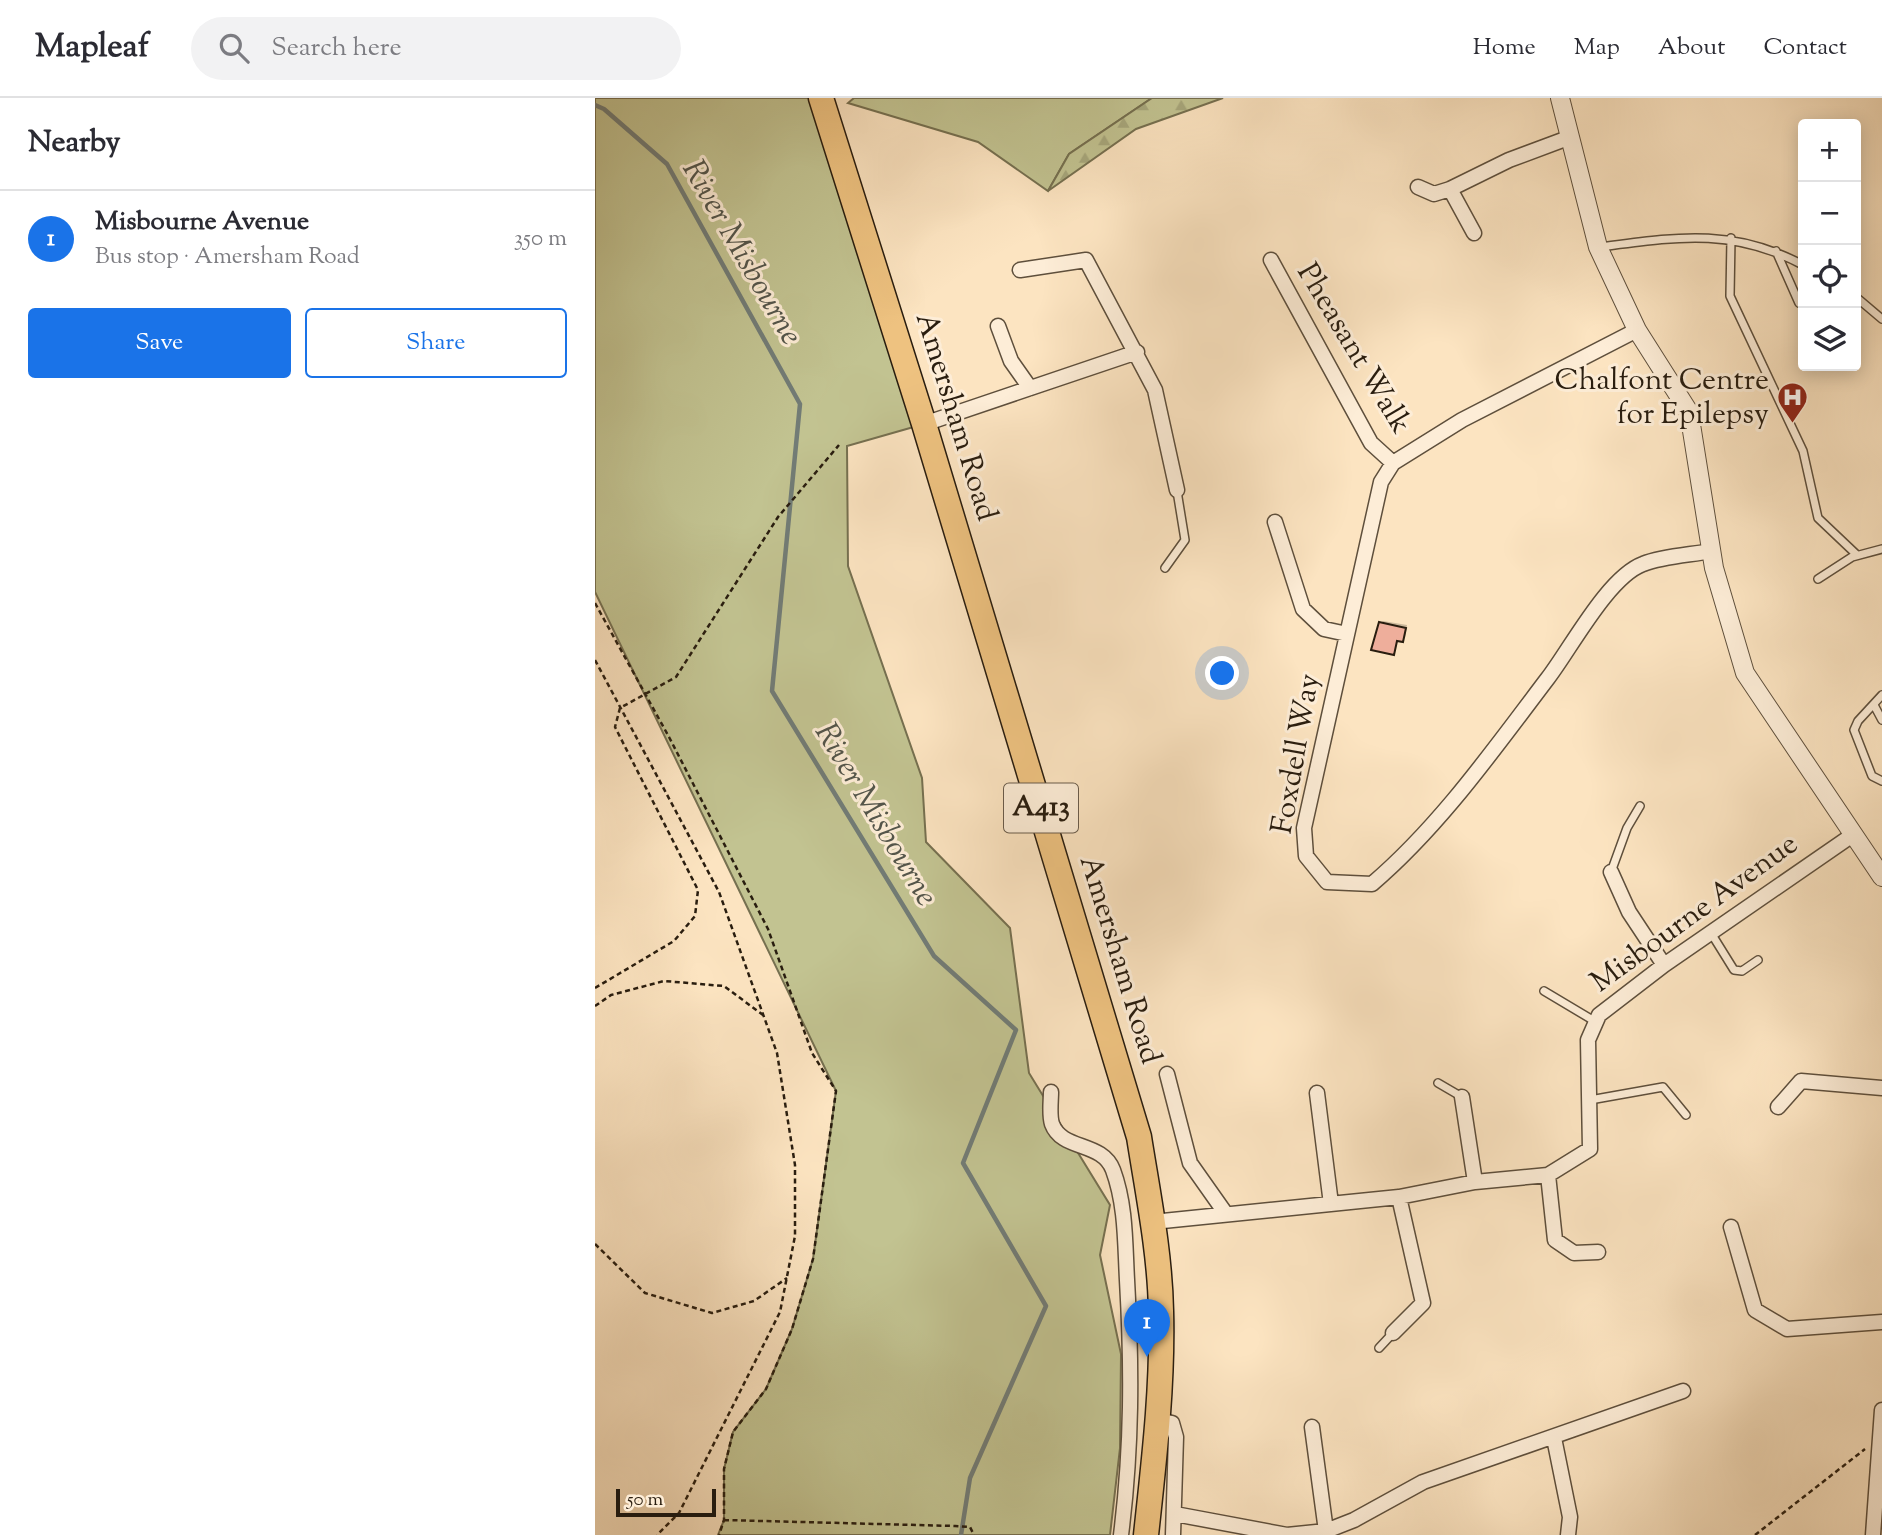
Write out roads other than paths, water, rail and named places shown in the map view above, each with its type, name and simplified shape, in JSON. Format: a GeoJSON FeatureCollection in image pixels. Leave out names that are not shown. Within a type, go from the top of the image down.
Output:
{"type":"FeatureCollection","features":[{"type":"Feature","properties":{"kind":"highway","name":"Amersham Road"},"geometry":{"type":"LineString","coordinates":[[821,98],[925,424],[1139,1136],[1153,1222],[1161,1310],[1158,1420],[1146,1535]]}},
{"type":"Feature","properties":{"kind":"street"},"geometry":{"type":"LineString","coordinates":[[1560,98],[1568,138],[1598,247],[1637,330],[1689,412],[1711,551],[1745,673],[1882,877]]}},
{"type":"Feature","properties":{"kind":"street"},"geometry":{"type":"LineString","coordinates":[[1418,187],[1434,194],[1450,189],[1509,160],[1568,138]]}},
{"type":"Feature","properties":{"kind":"street"},"geometry":{"type":"LineString","coordinates":[[1450,189],[1474,233]]}},
{"type":"Feature","properties":{"kind":"street"},"geometry":{"type":"LineString","coordinates":[[1020,270],[1086,260],[1155,390],[1177,490]]}},
{"type":"Feature","properties":{"kind":"street","name":"Pheasant Walk"},"geometry":{"type":"LineString","coordinates":[[1271,260],[1371,443],[1392,463]]}},
{"type":"Feature","properties":{"kind":"street"},"geometry":{"type":"LineString","coordinates":[[998,326],[1011,361],[1030,388]]}},
{"type":"Feature","properties":{"kind":"street"},"geometry":{"type":"LineString","coordinates":[[1392,463],[1462,420],[1637,330]]}},
{"type":"Feature","properties":{"kind":"street"},"geometry":{"type":"LineString","coordinates":[[925,424],[1137,352]]}},
{"type":"Feature","properties":{"kind":"street","name":"Foxdell Way"},"geometry":{"type":"LineString","coordinates":[[1392,463],[1381,482],[1304,828],[1306,856],[1327,882],[1372,884],[1397,863],[1468,780],[1550,675],[1608,592],[1642,564],[1711,551]]}},
{"type":"Feature","properties":{"kind":"street"},"geometry":{"type":"LineString","coordinates":[[1275,522],[1303,609],[1324,629],[1347,634]]}},
{"type":"Feature","properties":{"kind":"street","name":"Misbourne Avenue"},"geometry":{"type":"LineString","coordinates":[[1153,1222],[1399,1197],[1475,1182],[1548,1175],[1590,1149],[1588,1040],[1598,1015],[1664,965],[1854,834]]}},
{"type":"Feature","properties":{"kind":"street"},"geometry":{"type":"LineString","coordinates":[[1611,872],[1629,912],[1664,965]]}},
{"type":"Feature","properties":{"kind":"street"},"geometry":{"type":"LineString","coordinates":[[1167,1074],[1190,1163],[1226,1214]]}},
{"type":"Feature","properties":{"kind":"street"},"geometry":{"type":"LineString","coordinates":[[1779,1107],[1801,1081],[1882,1088]]}},
{"type":"Feature","properties":{"kind":"street"},"geometry":{"type":"LineString","coordinates":[[1051,1092],[1052,1123],[1067,1140],[1094,1149],[1102,1155],[1112,1167],[1122,1200],[1133,1378],[1132,1431],[1121,1535]]}},
{"type":"Feature","properties":{"kind":"street"},"geometry":{"type":"LineString","coordinates":[[1317,1093],[1331,1204]]}},
{"type":"Feature","properties":{"kind":"street"},"geometry":{"type":"LineString","coordinates":[[1462,1097],[1475,1182]]}},
{"type":"Feature","properties":{"kind":"street"},"geometry":{"type":"LineString","coordinates":[[1548,1175],[1555,1240],[1574,1254],[1598,1252]]}},
{"type":"Feature","properties":{"kind":"street"},"geometry":{"type":"LineString","coordinates":[[1393,1333],[1423,1303],[1399,1197]]}},
{"type":"Feature","properties":{"kind":"street"},"geometry":{"type":"LineString","coordinates":[[1731,1227],[1755,1310],[1787,1329],[1882,1322]]}},
{"type":"Feature","properties":{"kind":"street"},"geometry":{"type":"LineString","coordinates":[[1175,1514],[1287,1535],[1354,1527],[1423,1482],[1683,1391]]}},
{"type":"Feature","properties":{"kind":"street"},"geometry":{"type":"LineString","coordinates":[[1873,1535],[1882,1410]]}},
{"type":"Feature","properties":{"kind":"street"},"geometry":{"type":"LineString","coordinates":[[1158,1420],[1172,1423],[1176,1437],[1173,1535]]}},
{"type":"Feature","properties":{"kind":"street"},"geometry":{"type":"LineString","coordinates":[[1313,1427],[1326,1531]]}},
{"type":"Feature","properties":{"kind":"street"},"geometry":{"type":"LineString","coordinates":[[1554,1438],[1570,1517],[1568,1535]]}},
{"type":"Feature","properties":{"kind":"lane"},"geometry":{"type":"LineString","coordinates":[[1731,238],[1730,296],[1803,452],[1818,518],[1857,555]]}},
{"type":"Feature","properties":{"kind":"lane"},"geometry":{"type":"LineString","coordinates":[[1598,247],[1655,240],[1731,238],[1776,250],[1798,262]]}},
{"type":"Feature","properties":{"kind":"lane"},"geometry":{"type":"LineString","coordinates":[[1776,250],[1798,301]]}},
{"type":"Feature","properties":{"kind":"lane"},"geometry":{"type":"LineString","coordinates":[[1861,301],[1882,319]]}},
{"type":"Feature","properties":{"kind":"lane"},"geometry":{"type":"LineString","coordinates":[[1165,568],[1185,540],[1177,490]]}},
{"type":"Feature","properties":{"kind":"lane"},"geometry":{"type":"LineString","coordinates":[[1818,579],[1857,555],[1882,549]]}},
{"type":"Feature","properties":{"kind":"lane"},"geometry":{"type":"LineString","coordinates":[[1882,695],[1858,721],[1854,730],[1872,776],[1882,781]]}},
{"type":"Feature","properties":{"kind":"lane"},"geometry":{"type":"LineString","coordinates":[[1874,705],[1882,720]]}},
{"type":"Feature","properties":{"kind":"lane"},"geometry":{"type":"LineString","coordinates":[[1611,872],[1627,828],[1640,806]]}},
{"type":"Feature","properties":{"kind":"lane"},"geometry":{"type":"LineString","coordinates":[[1710,933],[1734,970],[1742,971],[1758,960]]}},
{"type":"Feature","properties":{"kind":"lane"},"geometry":{"type":"LineString","coordinates":[[1544,992],[1596,1022]]}},
{"type":"Feature","properties":{"kind":"lane"},"geometry":{"type":"LineString","coordinates":[[1438,1083],[1462,1097]]}},
{"type":"Feature","properties":{"kind":"lane"},"geometry":{"type":"LineString","coordinates":[[1589,1100],[1663,1087],[1686,1115]]}},
{"type":"Feature","properties":{"kind":"lane"},"geometry":{"type":"LineString","coordinates":[[1379,1349],[1393,1333]]}},
{"type":"Feature","properties":{"kind":"waterway","name":"River Misbourne"},"geometry":{"type":"LineString","coordinates":[[595,105],[604,109],[667,164],[800,404],[772,691],[934,956],[1016,1030],[963,1163],[1046,1306],[970,1478],[961,1535]]}},
{"type":"Feature","properties":{"kind":"place","name":"Chalfont Centre for Epilepsy"},"geometry":{"type":"Point","coordinates":[1792,425]}},
{"type":"Feature","properties":{"kind":"place","name":"Misbourne Avenue"},"geometry":{"type":"Point","coordinates":[1147,1357]}}]}
